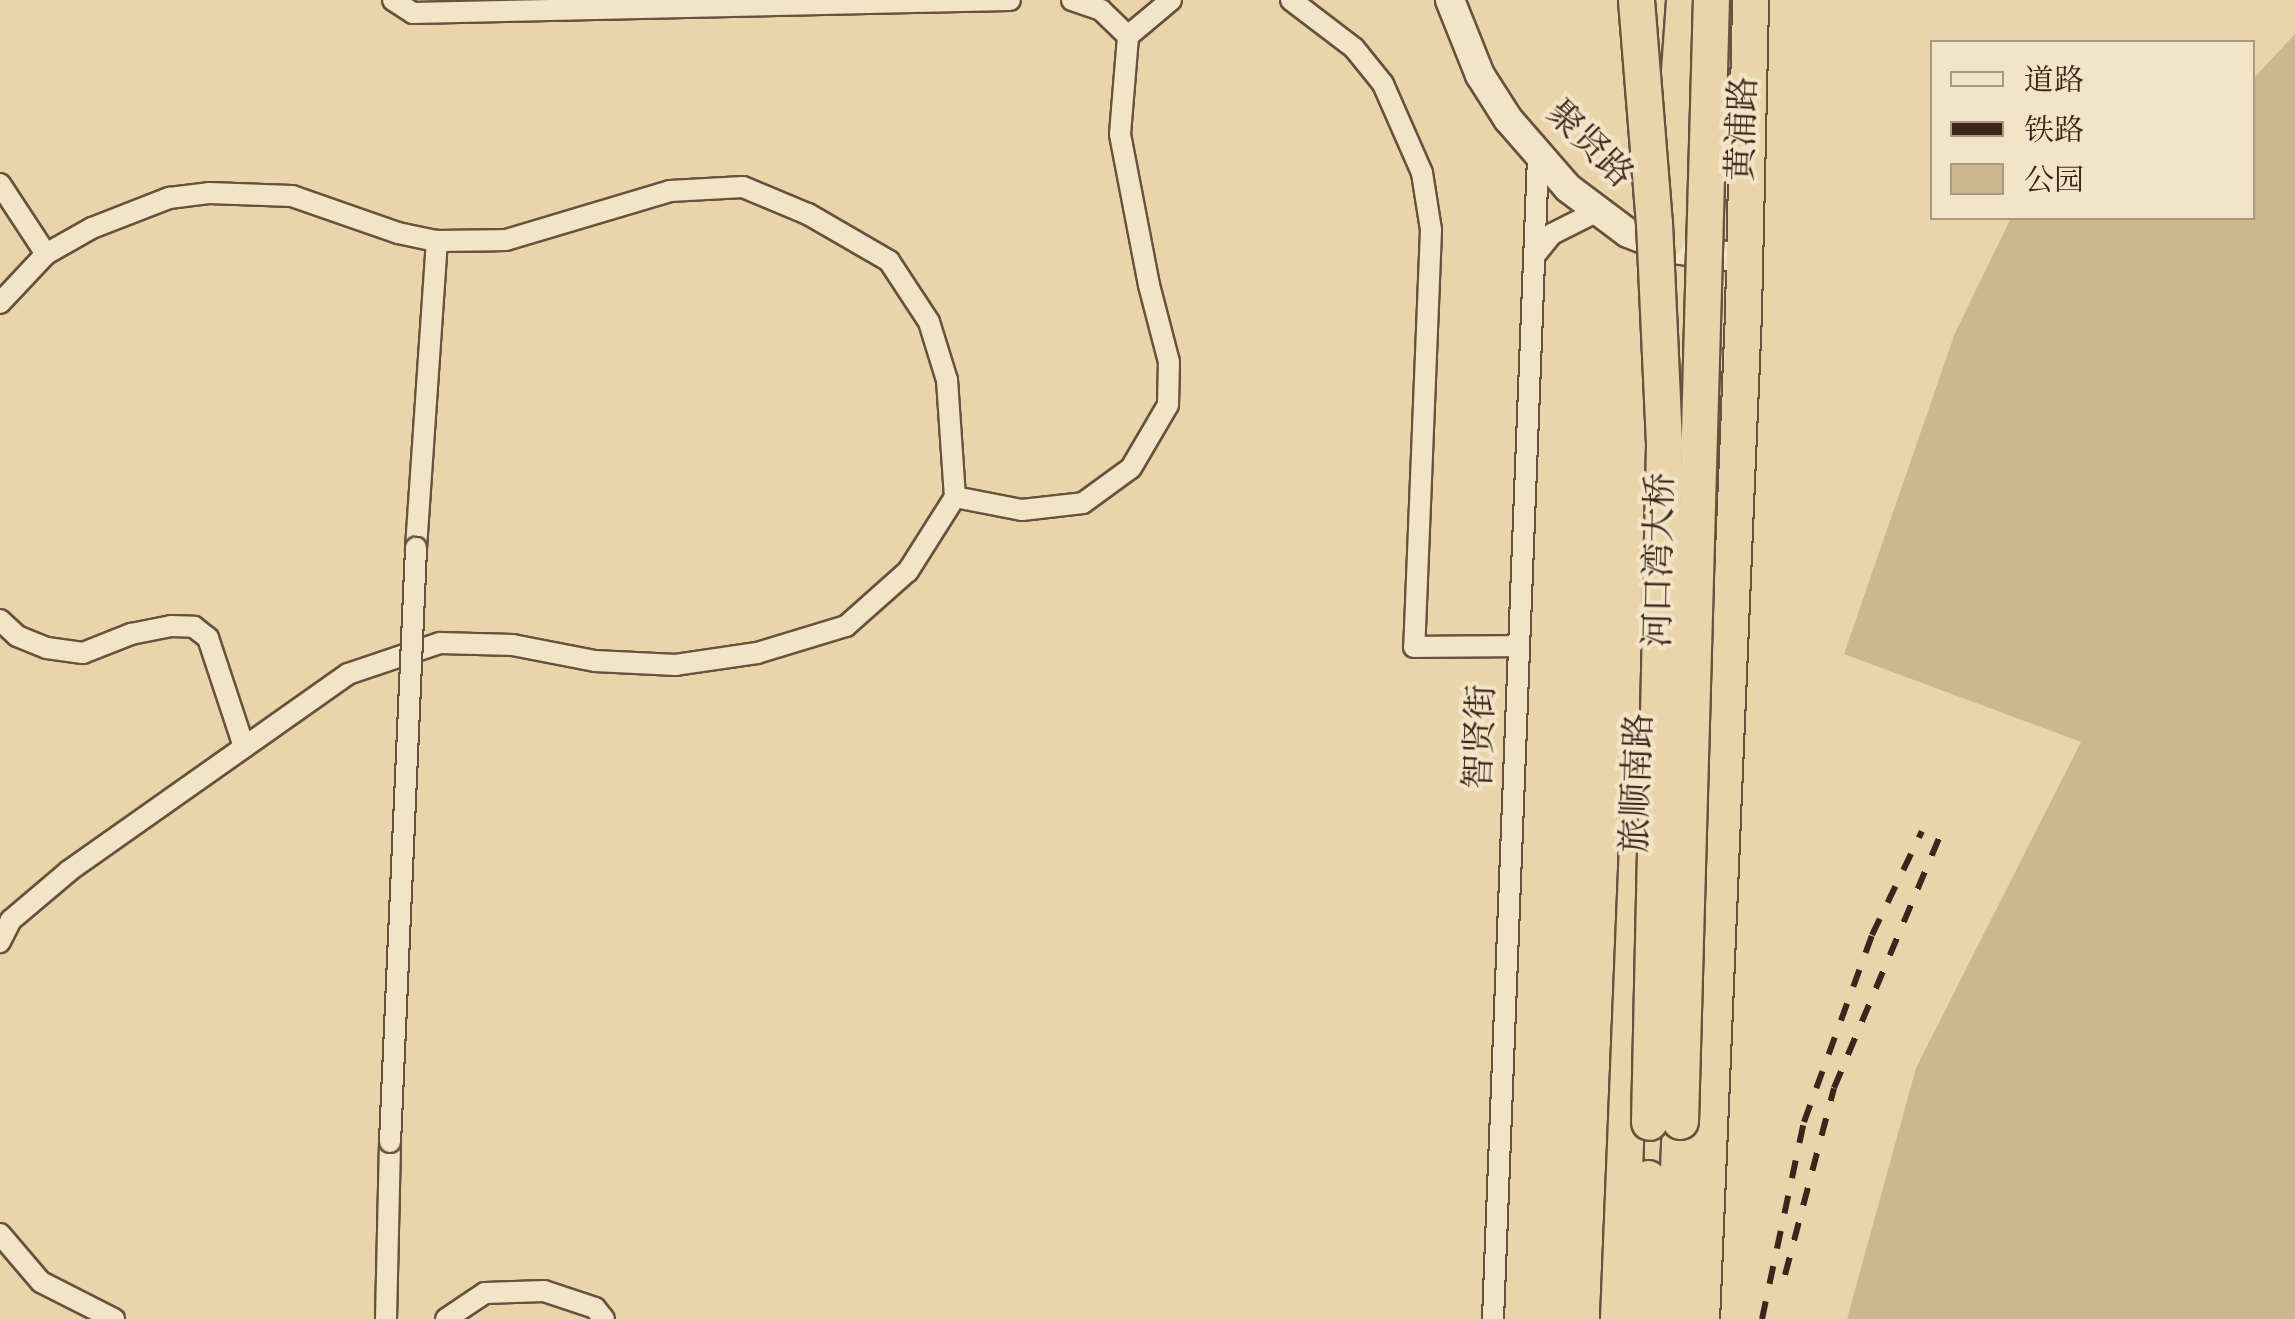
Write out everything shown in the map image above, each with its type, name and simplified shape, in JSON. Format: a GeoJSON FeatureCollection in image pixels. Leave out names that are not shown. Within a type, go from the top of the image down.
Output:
{"type":"FeatureCollection","features":[{"type":"Feature","properties":{"kind":"highway","name":"河口湾大桥"},"geometry":{"type":"LineString","coordinates":[[1636,0],[1654,224],[1664,445],[1664,1121]]}},
{"type":"Feature","properties":{"kind":"highway","name":"黄浦路"},"geometry":{"type":"LineString","coordinates":[[1666,248],[1684,0]]}},
{"type":"Feature","properties":{"kind":"highway","name":"河口湾大桥"},"geometry":{"type":"LineString","coordinates":[[1664,1121],[1711,0]]}},
{"type":"Feature","properties":{"kind":"highway","name":"黄浦路"},"geometry":{"type":"LineString","coordinates":[[1744,258],[1750,0]]}},
{"type":"Feature","properties":{"kind":"highway","name":"旅顺南路"},"geometry":{"type":"LineString","coordinates":[[1618,1319],[1666,248]]}},
{"type":"Feature","properties":{"kind":"highway"},"geometry":{"type":"LineString","coordinates":[[1701,1319],[1744,258]]}},
{"type":"Feature","properties":{"kind":"highway"},"geometry":{"type":"LineString","coordinates":[[1643,1319],[1664,1121]]}},
{"type":"Feature","properties":{"kind":"highway"},"geometry":{"type":"LineString","coordinates":[[1664,1121],[1672,1319]]}},
{"type":"Feature","properties":{"kind":"main road","name":"聚贤路"},"geometry":{"type":"LineString","coordinates":[[1450,0],[1480,75],[1538,158],[1596,212],[1628,232],[1666,248],[1744,258]]}},
{"type":"Feature","properties":{"kind":"street"},"geometry":{"type":"LineString","coordinates":[[393,0],[413,14],[1010,0]]}},
{"type":"Feature","properties":{"kind":"street"},"geometry":{"type":"LineString","coordinates":[[1072,0],[1101,10],[1128,36]]}},
{"type":"Feature","properties":{"kind":"street"},"geometry":{"type":"LineString","coordinates":[[955,498],[1022,510],[1083,503],[1131,468],[1168,405],[1168,362],[1148,285],[1120,134],[1128,36],[1171,0]]}},
{"type":"Feature","properties":{"kind":"street"},"geometry":{"type":"LineString","coordinates":[[1291,0],[1344,38],[1383,84],[1422,173],[1432,230],[1414,647],[1519,646]]}},
{"type":"Feature","properties":{"kind":"street","name":"智贤街"},"geometry":{"type":"LineString","coordinates":[[1493,1319],[1538,158]]}},
{"type":"Feature","properties":{"kind":"street"},"geometry":{"type":"LineString","coordinates":[[0,184],[46,254]]}},
{"type":"Feature","properties":{"kind":"street"},"geometry":{"type":"LineString","coordinates":[[0,303],[46,254],[129,212],[169,198],[209,193],[292,196],[398,233],[437,241],[506,240],[670,191],[742,187],[808,214],[889,261],[928,322],[947,380],[955,498],[908,571],[846,626],[757,653],[676,665],[595,661],[513,645],[440,643],[348,674],[69,871],[11,920],[0,942]]}},
{"type":"Feature","properties":{"kind":"street"},"geometry":{"type":"LineString","coordinates":[[1535,255],[1552,234],[1596,212]]}},
{"type":"Feature","properties":{"kind":"street"},"geometry":{"type":"LineString","coordinates":[[386,1319],[416,548],[437,241]]}},
{"type":"Feature","properties":{"kind":"street"},"geometry":{"type":"LineString","coordinates":[[0,620],[17,636],[32,642],[83,652],[130,634],[172,626],[194,627],[208,638],[244,747]]}},
{"type":"Feature","properties":{"kind":"street"},"geometry":{"type":"LineString","coordinates":[[0,1234],[41,1282],[114,1319]]}},
{"type":"Feature","properties":{"kind":"street"},"geometry":{"type":"LineString","coordinates":[[446,1319],[485,1293],[544,1291],[595,1308],[604,1319]]}},
{"type":"Feature","properties":{"kind":"green space"},"geometry":{"type":"Polygon","coordinates":[[[2295,34],[2295,1319],[1847,1319],[1916,1068],[2081,742],[1844,654],[1955,333],[2010,220],[2255,220],[2255,77],[2295,34]]]}},
{"type":"Feature","properties":{"kind":"railway"},"geometry":{"type":"LineString","coordinates":[[1762,1319],[1804,1122],[1872,935],[1922,831]]}},
{"type":"Feature","properties":{"kind":"railway"},"geometry":{"type":"LineString","coordinates":[[1785,1275],[1834,1088],[1939,838]]}}]}
